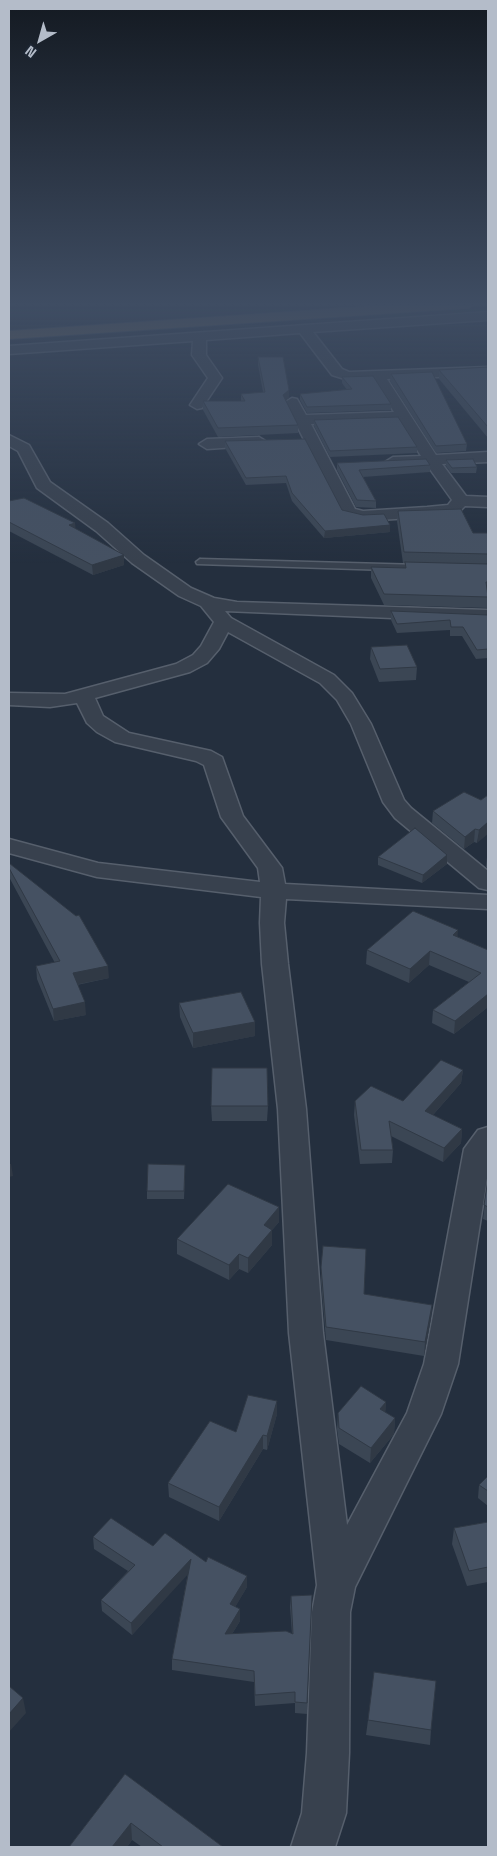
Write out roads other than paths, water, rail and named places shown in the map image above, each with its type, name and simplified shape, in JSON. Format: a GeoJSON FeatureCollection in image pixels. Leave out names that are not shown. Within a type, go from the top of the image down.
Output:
{"type":"FeatureCollection","features":[{"type":"Feature","properties":{"kind":"street"},"geometry":{"type":"LineString","coordinates":[[197,405],[207,391]]}},
{"type":"Feature","properties":{"kind":"street"},"geometry":{"type":"LineString","coordinates":[[387,391],[431,460],[460,501]]}},
{"type":"Feature","properties":{"kind":"street"},"geometry":{"type":"LineString","coordinates":[[292,402],[349,514],[354,516],[454,509],[460,501]]}},
{"type":"Feature","properties":{"kind":"street"},"geometry":{"type":"LineString","coordinates":[[301,420],[404,416]]}},
{"type":"Feature","properties":{"kind":"street"},"geometry":{"type":"LineString","coordinates":[[292,440],[311,439]]}},
{"type":"Feature","properties":{"kind":"street"},"geometry":{"type":"LineString","coordinates":[[9,440],[24,448],[43,485],[102,527],[138,559],[185,592],[207,602],[237,608],[488,616]]}},
{"type":"Feature","properties":{"kind":"street"},"geometry":{"type":"LineString","coordinates":[[207,444],[273,441]]}},
{"type":"Feature","properties":{"kind":"street"},"geometry":{"type":"LineString","coordinates":[[382,462],[488,457]]}},
{"type":"Feature","properties":{"kind":"street"},"geometry":{"type":"LineString","coordinates":[[324,464],[343,464]]}},
{"type":"Feature","properties":{"kind":"street"},"geometry":{"type":"LineString","coordinates":[[460,501],[488,502]]}},
{"type":"Feature","properties":{"kind":"street"},"geometry":{"type":"LineString","coordinates":[[207,602],[224,622],[327,678],[345,697],[361,724],[394,802],[403,813],[488,883]]}},
{"type":"Feature","properties":{"kind":"street"},"geometry":{"type":"LineString","coordinates":[[9,699],[50,702],[84,695],[183,668],[200,659],[209,649],[224,622]]}},
{"type":"Feature","properties":{"kind":"street"},"geometry":{"type":"LineString","coordinates":[[84,695],[94,719],[104,728],[122,738],[203,756],[214,762],[232,816],[270,868],[274,891],[272,923],[275,964],[292,1109],[306,1332],[336,1585]]}},
{"type":"Feature","properties":{"kind":"street"},"geometry":{"type":"LineString","coordinates":[[9,846],[97,870],[274,891],[488,902]]}},
{"type":"Feature","properties":{"kind":"street"},"geometry":{"type":"LineString","coordinates":[[313,1847],[324,1812],[328,1753],[331,1612],[336,1585],[424,1414],[441,1364],[473,1173],[479,1149],[488,1137]]}},
{"type":"Feature","properties":{"kind":"lane"},"geometry":{"type":"LineString","coordinates":[[200,562],[429,568]]}}]}
